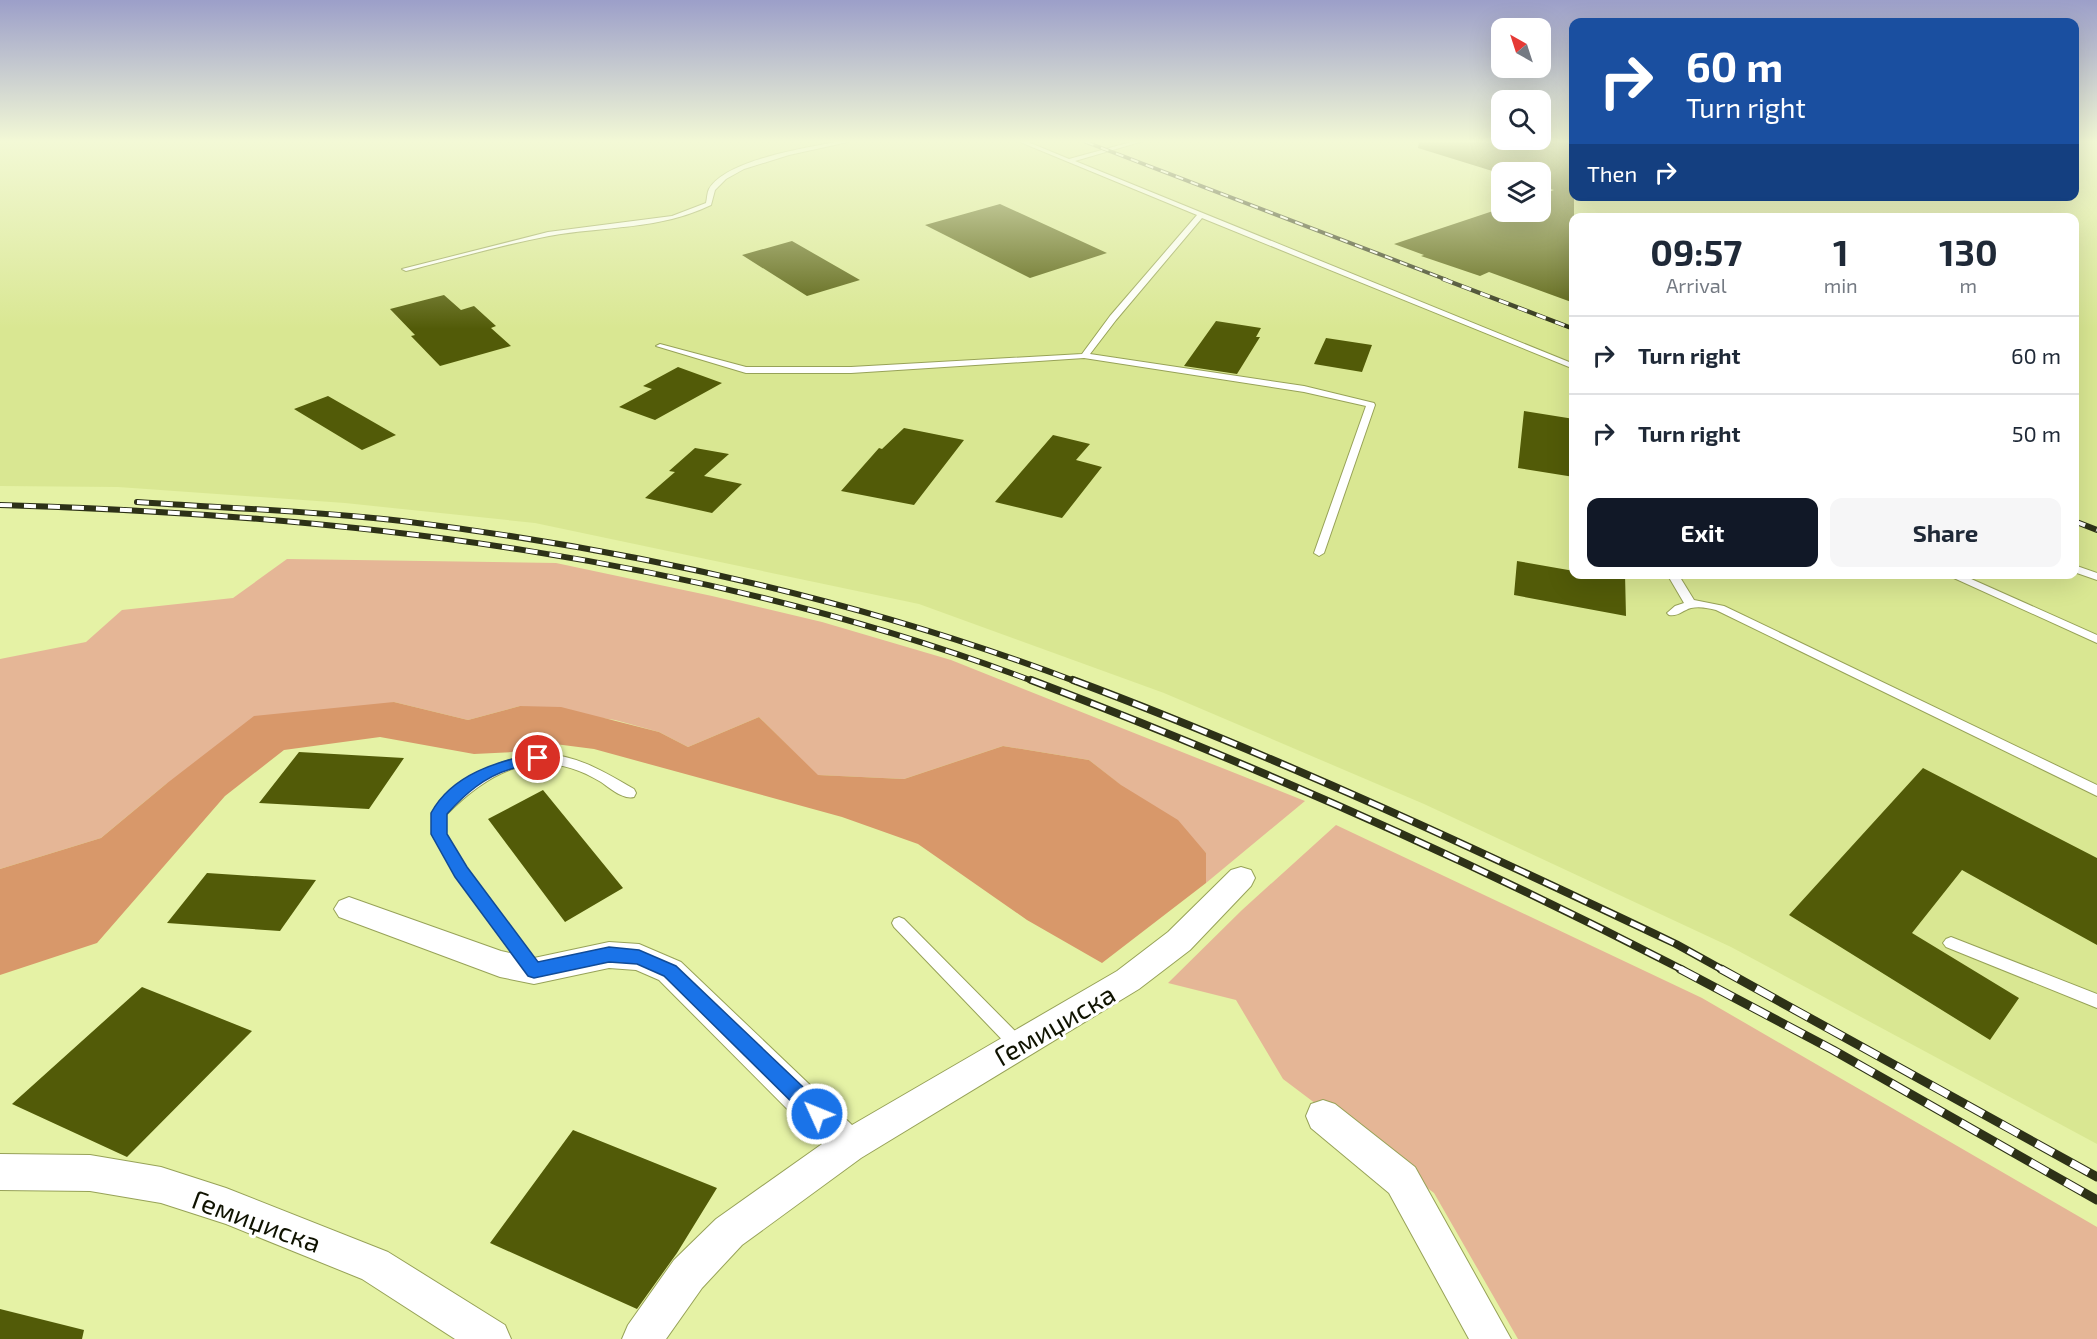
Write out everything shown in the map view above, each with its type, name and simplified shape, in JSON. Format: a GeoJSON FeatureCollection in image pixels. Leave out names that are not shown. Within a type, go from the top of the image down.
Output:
{"type":"FeatureCollection","features":[{"type":"Feature","properties":{"kind":"street","name":"Гемиџиска"},"geometry":{"type":"LineString","coordinates":[[642,1339],[688,1274],[729,1232],[849,1146],[1128,980],[1179,941],[1241,878]]}},
{"type":"Feature","properties":{"kind":"street"},"geometry":{"type":"LineString","coordinates":[[349,909],[500,964],[534,970],[609,955],[639,957],[670,971],[849,1146]]}},
{"type":"Feature","properties":{"kind":"street"},"geometry":{"type":"LineString","coordinates":[[1323,1116],[1402,1180],[1491,1339]]}},
{"type":"Feature","properties":{"kind":"street","name":"Гемиџиска"},"geometry":{"type":"LineString","coordinates":[[0,1172],[90,1173],[161,1185],[226,1206],[375,1265],[491,1339]]}},
{"type":"Feature","properties":{"kind":"lane"},"geometry":{"type":"LineString","coordinates":[[406,269],[550,234],[668,220],[696,212],[708,204]]}},
{"type":"Feature","properties":{"kind":"lane"},"geometry":{"type":"LineString","coordinates":[[1175,204],[1569,365]]}},
{"type":"Feature","properties":{"kind":"lane"},"geometry":{"type":"LineString","coordinates":[[1084,356],[1113,318],[1201,215]]}},
{"type":"Feature","properties":{"kind":"lane"},"geometry":{"type":"LineString","coordinates":[[660,346],[746,370],[851,370],[1084,356],[1304,389],[1371,405],[1319,553]]}},
{"type":"Feature","properties":{"kind":"lane"},"geometry":{"type":"LineString","coordinates":[[2079,570],[2097,577]]}},
{"type":"Feature","properties":{"kind":"lane"},"geometry":{"type":"LineString","coordinates":[[1675,579],[1690,603]]}},
{"type":"Feature","properties":{"kind":"lane"},"geometry":{"type":"LineString","coordinates":[[1961,579],[2097,639]]}},
{"type":"Feature","properties":{"kind":"lane"},"geometry":{"type":"LineString","coordinates":[[1673,613],[1690,603],[1704,603],[1720,608],[2097,791]]}},
{"type":"Feature","properties":{"kind":"lane"},"geometry":{"type":"LineString","coordinates":[[534,970],[461,872],[439,834],[439,813],[459,790],[484,774],[508,764],[538,758],[559,759],[581,766],[629,793]]}},
{"type":"Feature","properties":{"kind":"lane"},"geometry":{"type":"LineString","coordinates":[[899,923],[1018,1045]]}},
{"type":"Feature","properties":{"kind":"lane"},"geometry":{"type":"LineString","coordinates":[[1951,943],[2097,1001]]}},
{"type":"Feature","properties":{"kind":"shaded area"},"geometry":{"type":"Polygon","coordinates":[[[0,204],[1491,204],[1491,222],[1551,222],[1551,204],[2097,204],[2097,1144],[1731,947],[1424,804],[1164,693],[919,604],[535,523],[345,503],[118,487],[0,486],[0,204]]]}},
{"type":"Feature","properties":{"kind":"shaded area"},"geometry":{"type":"Polygon","coordinates":[[[287,559],[556,563],[822,622],[951,660],[1305,801],[1206,883],[1206,853],[1089,760],[1003,746],[904,779],[817,775],[759,717],[688,747],[659,732],[615,720],[520,706],[468,720],[394,702],[166,784],[101,838],[0,869],[0,659],[86,642],[122,610],[233,598],[287,559]]]}},
{"type":"Feature","properties":{"kind":"shaded area"},"geometry":{"type":"Polygon","coordinates":[[[394,702],[468,720],[520,706],[561,707],[659,732],[688,747],[759,717],[818,775],[904,779],[1003,746],[1089,760],[1121,785],[1178,820],[1206,853],[1206,883],[1102,963],[1027,920],[918,844],[842,817],[594,749],[555,744],[514,752],[474,754],[380,737],[284,750],[225,796],[97,943],[0,975],[0,869],[101,838],[254,716],[394,702]]]}},
{"type":"Feature","properties":{"kind":"shaded area"},"geometry":{"type":"Polygon","coordinates":[[[1336,825],[1702,998],[2097,1227],[2097,1339],[1518,1339],[1434,1193],[1283,1079],[1236,1000],[1168,983],[1242,910],[1336,825]]]}},
{"type":"Feature","properties":{"kind":"building"},"geometry":{"type":"Polygon","coordinates":[[[1001,204],[1107,253],[1030,278],[925,225],[1001,204]]]}},
{"type":"Feature","properties":{"kind":"building"},"geometry":{"type":"Polygon","coordinates":[[[1551,204],[1574,204],[1574,213],[1569,213],[1569,301],[1489,272],[1480,276],[1421,256],[1424,255],[1394,244],[1491,212],[1491,222],[1551,222],[1551,204]]]}},
{"type":"Feature","properties":{"kind":"building"},"geometry":{"type":"Polygon","coordinates":[[[792,241],[860,280],[807,296],[742,255],[792,241]]]}},
{"type":"Feature","properties":{"kind":"building"},"geometry":{"type":"Polygon","coordinates":[[[444,295],[461,310],[474,306],[496,326],[491,328],[511,346],[440,366],[411,336],[415,335],[390,309],[444,295]]]}},
{"type":"Feature","properties":{"kind":"building"},"geometry":{"type":"Polygon","coordinates":[[[1216,321],[1261,328],[1256,337],[1260,337],[1237,374],[1184,366],[1216,321]]]}},
{"type":"Feature","properties":{"kind":"building"},"geometry":{"type":"Polygon","coordinates":[[[1326,338],[1372,345],[1362,372],[1314,364],[1326,338]]]}},
{"type":"Feature","properties":{"kind":"building"},"geometry":{"type":"Polygon","coordinates":[[[678,367],[722,383],[655,420],[619,407],[652,389],[643,386],[678,367]]]}},
{"type":"Feature","properties":{"kind":"building"},"geometry":{"type":"Polygon","coordinates":[[[328,396],[396,435],[362,450],[294,409],[328,396]]]}},
{"type":"Feature","properties":{"kind":"building"},"geometry":{"type":"Polygon","coordinates":[[[1524,411],[1569,418],[1569,476],[1518,468],[1524,411]]]}},
{"type":"Feature","properties":{"kind":"building"},"geometry":{"type":"Polygon","coordinates":[[[904,428],[964,440],[914,505],[841,491],[879,448],[882,449],[904,428]]]}},
{"type":"Feature","properties":{"kind":"building"},"geometry":{"type":"Polygon","coordinates":[[[1053,435],[1090,444],[1076,460],[1102,467],[1062,518],[995,502],[1053,435]]]}},
{"type":"Feature","properties":{"kind":"building"},"geometry":{"type":"Polygon","coordinates":[[[695,448],[729,454],[704,476],[742,484],[712,513],[645,498],[675,472],[669,471],[695,448]]]}},
{"type":"Feature","properties":{"kind":"building"},"geometry":{"type":"Polygon","coordinates":[[[1517,561],[1569,570],[1569,579],[1625,579],[1626,616],[1514,595],[1517,561]]]}},
{"type":"Feature","properties":{"kind":"building"},"geometry":{"type":"Polygon","coordinates":[[[299,752],[404,758],[369,809],[259,803],[299,752]]]}},
{"type":"Feature","properties":{"kind":"building"},"geometry":{"type":"Polygon","coordinates":[[[1923,768],[2097,858],[2097,945],[1962,870],[1912,933],[2019,998],[1990,1040],[1789,915],[1923,768]]]}},
{"type":"Feature","properties":{"kind":"building"},"geometry":{"type":"Polygon","coordinates":[[[543,790],[623,888],[565,922],[488,819],[543,790]]]}},
{"type":"Feature","properties":{"kind":"building"},"geometry":{"type":"Polygon","coordinates":[[[207,873],[316,880],[280,931],[167,923],[207,873]]]}},
{"type":"Feature","properties":{"kind":"building"},"geometry":{"type":"Polygon","coordinates":[[[142,987],[252,1031],[127,1157],[12,1104],[142,987]]]}},
{"type":"Feature","properties":{"kind":"building"},"geometry":{"type":"Polygon","coordinates":[[[573,1130],[717,1188],[677,1253],[637,1309],[490,1243],[573,1130]]]}},
{"type":"Feature","properties":{"kind":"building"},"geometry":{"type":"Polygon","coordinates":[[[0,1309],[84,1330],[82,1339],[0,1339],[0,1309]]]}},
{"type":"Feature","properties":{"kind":"railway"},"geometry":{"type":"LineString","coordinates":[[1249,204],[1447,280]]}},
{"type":"Feature","properties":{"kind":"railway"},"geometry":{"type":"LineString","coordinates":[[1443,279],[1569,327]]}},
{"type":"Feature","properties":{"kind":"railway"},"geometry":{"type":"LineString","coordinates":[[137,502],[303,512],[402,521],[574,546],[744,581],[829,602],[913,626],[1077,682]]}},
{"type":"Feature","properties":{"kind":"railway"},"geometry":{"type":"LineString","coordinates":[[0,505],[132,510],[263,519],[395,532],[525,550],[655,574],[783,603],[910,639],[1035,682]]}},
{"type":"Feature","properties":{"kind":"railway"},"geometry":{"type":"LineString","coordinates":[[2079,523],[2097,530]]}},
{"type":"Feature","properties":{"kind":"railway"},"geometry":{"type":"LineString","coordinates":[[1031,680],[1197,745],[1442,852],[1683,970]]}},
{"type":"Feature","properties":{"kind":"railway"},"geometry":{"type":"LineString","coordinates":[[1073,680],[1226,741],[1378,806],[1676,944],[1723,970]]}},
{"type":"Feature","properties":{"kind":"railway"},"geometry":{"type":"LineString","coordinates":[[1680,969],[1833,1050],[2097,1200]]}},
{"type":"Feature","properties":{"kind":"railway"},"geometry":{"type":"LineString","coordinates":[[1721,969],[2097,1177]]}},
{"type":"Feature","properties":{"kind":"route"},"geometry":{"type":"LineString","coordinates":[[538,758],[508,764],[484,774],[459,790],[439,813],[439,834],[461,872],[534,970],[609,955],[639,957],[670,971],[817,1114]]}}]}
